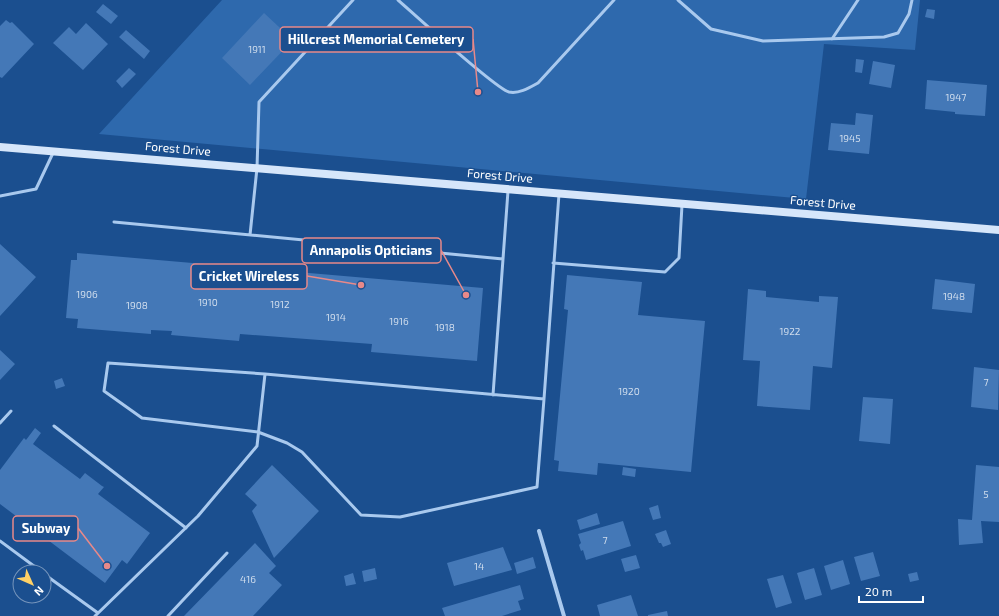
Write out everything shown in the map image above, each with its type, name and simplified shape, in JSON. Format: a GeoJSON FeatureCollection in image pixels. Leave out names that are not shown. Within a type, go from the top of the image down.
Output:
{"type":"FeatureCollection","features":[{"type":"Feature","properties":{"kind":"street","name":"Forest Drive"},"geometry":{"type":"LineString","coordinates":[[0,147],[999,230]]}},
{"type":"Feature","properties":{"kind":"street"},"geometry":{"type":"LineString","coordinates":[[539,531],[564,616]]}},
{"type":"Feature","properties":{"kind":"lane"},"geometry":{"type":"LineString","coordinates":[[250,235],[258,168],[259,102],[353,0]]}},
{"type":"Feature","properties":{"kind":"lane"},"geometry":{"type":"LineString","coordinates":[[398,0],[488,77],[508,92],[523,91],[538,83],[614,0]]}},
{"type":"Feature","properties":{"kind":"lane"},"geometry":{"type":"LineString","coordinates":[[678,0],[711,29],[763,41],[884,37],[898,33],[909,14],[912,0]]}},
{"type":"Feature","properties":{"kind":"lane"},"geometry":{"type":"LineString","coordinates":[[832,39],[858,0]]}},
{"type":"Feature","properties":{"kind":"lane"},"geometry":{"type":"LineString","coordinates":[[0,196],[36,189],[54,151]]}},
{"type":"Feature","properties":{"kind":"lane"},"geometry":{"type":"LineString","coordinates":[[494,395],[508,189]]}},
{"type":"Feature","properties":{"kind":"lane"},"geometry":{"type":"LineString","coordinates":[[544,399],[265,374],[108,363],[104,391],[142,418],[258,432],[287,443],[302,452],[361,515],[400,517],[537,487],[544,399],[553,263],[559,193]]}},
{"type":"Feature","properties":{"kind":"lane"},"geometry":{"type":"LineString","coordinates":[[553,263],[666,272],[680,258],[682,204]]}},
{"type":"Feature","properties":{"kind":"lane"},"geometry":{"type":"LineString","coordinates":[[114,222],[503,258]]}},
{"type":"Feature","properties":{"kind":"lane"},"geometry":{"type":"LineString","coordinates":[[52,580],[96,615],[186,528],[257,446],[265,374]]}},
{"type":"Feature","properties":{"kind":"lane"},"geometry":{"type":"LineString","coordinates":[[0,423],[11,412]]}},
{"type":"Feature","properties":{"kind":"lane"},"geometry":{"type":"LineString","coordinates":[[54,426],[186,528]]}},
{"type":"Feature","properties":{"kind":"lane"},"geometry":{"type":"LineString","coordinates":[[0,541],[31,564]]}},
{"type":"Feature","properties":{"kind":"lane"},"geometry":{"type":"LineString","coordinates":[[168,616],[228,552]]}},
{"type":"Feature","properties":{"kind":"shaded area"},"geometry":{"type":"Polygon","coordinates":[[[222,0],[920,0],[915,50],[824,44],[806,199],[99,134],[222,0]]]}},
{"type":"Feature","properties":{"kind":"building"},"geometry":{"type":"Polygon","coordinates":[[[103,4],[118,16],[111,24],[96,12],[103,4]]]}},
{"type":"Feature","properties":{"kind":"building"},"geometry":{"type":"Polygon","coordinates":[[[927,9],[935,10],[934,19],[925,17],[927,9]]]}},
{"type":"Feature","properties":{"kind":"building"},"geometry":{"type":"Polygon","coordinates":[[[264,13],[293,40],[250,85],[222,58],[264,13]]]}},
{"type":"Feature","properties":{"kind":"building"},"geometry":{"type":"Polygon","coordinates":[[[6,20],[10,23],[12,22],[34,44],[2,78],[0,77],[0,26],[6,20]]]}},
{"type":"Feature","properties":{"kind":"building"},"geometry":{"type":"Polygon","coordinates":[[[86,23],[108,44],[83,70],[53,43],[69,27],[76,34],[86,23]]]}},
{"type":"Feature","properties":{"kind":"building"},"geometry":{"type":"Polygon","coordinates":[[[126,30],[150,51],[144,59],[119,37],[126,30]]]}},
{"type":"Feature","properties":{"kind":"building"},"geometry":{"type":"Polygon","coordinates":[[[856,59],[864,60],[862,73],[855,72],[856,59]]]}},
{"type":"Feature","properties":{"kind":"building"},"geometry":{"type":"Polygon","coordinates":[[[873,61],[895,65],[891,88],[869,84],[873,61]]]}},
{"type":"Feature","properties":{"kind":"building"},"geometry":{"type":"Polygon","coordinates":[[[129,68],[136,74],[122,88],[116,81],[129,68]]]}},
{"type":"Feature","properties":{"kind":"building"},"geometry":{"type":"Polygon","coordinates":[[[927,80],[987,85],[985,116],[955,114],[955,112],[925,109],[927,80]]]}},
{"type":"Feature","properties":{"kind":"building"},"geometry":{"type":"Polygon","coordinates":[[[856,113],[873,115],[869,154],[828,150],[831,123],[855,125],[856,113]]]}},
{"type":"Feature","properties":{"kind":"building"},"geometry":{"type":"Polygon","coordinates":[[[0,244],[36,277],[0,316],[0,244]]]}},
{"type":"Feature","properties":{"kind":"building"},"geometry":{"type":"Polygon","coordinates":[[[77,253],[483,288],[477,361],[371,352],[372,344],[240,334],[239,341],[171,335],[172,331],[151,330],[151,334],[77,328],[78,319],[66,318],[71,260],[77,260],[77,253]]]}},
{"type":"Feature","properties":{"kind":"building"},"geometry":{"type":"Polygon","coordinates":[[[567,275],[642,282],[638,315],[705,321],[691,472],[598,463],[597,475],[558,471],[559,461],[554,460],[568,310],[564,309],[567,275]]]}},
{"type":"Feature","properties":{"kind":"building"},"geometry":{"type":"Polygon","coordinates":[[[935,279],[975,284],[972,313],[932,309],[935,279]]]}},
{"type":"Feature","properties":{"kind":"building"},"geometry":{"type":"Polygon","coordinates":[[[748,289],[766,291],[766,297],[819,302],[819,296],[838,297],[832,368],[813,366],[810,410],[757,406],[760,361],[743,360],[748,289]]]}},
{"type":"Feature","properties":{"kind":"building"},"geometry":{"type":"Polygon","coordinates":[[[0,350],[15,364],[0,380],[0,350]]]}},
{"type":"Feature","properties":{"kind":"building"},"geometry":{"type":"Polygon","coordinates":[[[974,367],[999,370],[998,410],[971,407],[974,367]]]}},
{"type":"Feature","properties":{"kind":"building"},"geometry":{"type":"Polygon","coordinates":[[[62,378],[65,386],[56,389],[54,381],[62,378]]]}},
{"type":"Feature","properties":{"kind":"building"},"geometry":{"type":"Polygon","coordinates":[[[863,397],[893,399],[890,444],[859,441],[863,397]]]}},
{"type":"Feature","properties":{"kind":"building"},"geometry":{"type":"Polygon","coordinates":[[[35,428],[41,433],[33,444],[80,479],[85,473],[104,487],[98,494],[150,533],[127,564],[122,560],[105,583],[0,504],[0,470],[24,438],[26,440],[35,428]]]}},
{"type":"Feature","properties":{"kind":"building"},"geometry":{"type":"Polygon","coordinates":[[[272,465],[319,511],[274,558],[252,511],[257,505],[245,494],[272,465]]]}},
{"type":"Feature","properties":{"kind":"building"},"geometry":{"type":"Polygon","coordinates":[[[976,465],[999,467],[999,522],[981,521],[983,543],[959,545],[958,519],[972,520],[976,465]]]}},
{"type":"Feature","properties":{"kind":"building"},"geometry":{"type":"Polygon","coordinates":[[[623,467],[636,469],[635,477],[622,475],[623,467]]]}},
{"type":"Feature","properties":{"kind":"building"},"geometry":{"type":"Polygon","coordinates":[[[658,505],[661,518],[653,520],[649,508],[658,505]]]}},
{"type":"Feature","properties":{"kind":"building"},"geometry":{"type":"Polygon","coordinates":[[[597,513],[600,524],[580,530],[577,520],[597,513]]]}},
{"type":"Feature","properties":{"kind":"building"},"geometry":{"type":"Polygon","coordinates":[[[623,521],[631,546],[586,560],[583,550],[581,551],[579,545],[581,543],[578,534],[623,521]]]}},
{"type":"Feature","properties":{"kind":"building"},"geometry":{"type":"Polygon","coordinates":[[[666,530],[671,544],[663,547],[661,543],[659,543],[655,534],[666,530]]]}},
{"type":"Feature","properties":{"kind":"building"},"geometry":{"type":"Polygon","coordinates":[[[255,543],[276,566],[269,573],[282,585],[253,616],[184,616],[255,543]]]}},
{"type":"Feature","properties":{"kind":"building"},"geometry":{"type":"Polygon","coordinates":[[[503,547],[512,570],[454,586],[447,563],[503,547]]]}},
{"type":"Feature","properties":{"kind":"building"},"geometry":{"type":"Polygon","coordinates":[[[873,552],[880,576],[861,581],[854,557],[873,552]]]}},
{"type":"Feature","properties":{"kind":"building"},"geometry":{"type":"Polygon","coordinates":[[[636,555],[640,568],[625,572],[621,559],[636,555]]]}},
{"type":"Feature","properties":{"kind":"building"},"geometry":{"type":"Polygon","coordinates":[[[533,557],[536,568],[517,574],[514,563],[533,557]]]}},
{"type":"Feature","properties":{"kind":"building"},"geometry":{"type":"Polygon","coordinates":[[[843,560],[850,584],[831,590],[824,566],[843,560]]]}},
{"type":"Feature","properties":{"kind":"building"},"geometry":{"type":"Polygon","coordinates":[[[375,568],[377,579],[364,582],[362,571],[375,568]]]}},
{"type":"Feature","properties":{"kind":"building"},"geometry":{"type":"Polygon","coordinates":[[[814,568],[822,595],[805,600],[797,573],[814,568]]]}},
{"type":"Feature","properties":{"kind":"building"},"geometry":{"type":"Polygon","coordinates":[[[917,572],[919,580],[910,582],[908,574],[917,572]]]}},
{"type":"Feature","properties":{"kind":"building"},"geometry":{"type":"Polygon","coordinates":[[[353,573],[356,584],[346,586],[344,576],[353,573]]]}},
{"type":"Feature","properties":{"kind":"building"},"geometry":{"type":"Polygon","coordinates":[[[783,575],[792,603],[776,608],[767,579],[783,575]]]}},
{"type":"Feature","properties":{"kind":"building"},"geometry":{"type":"Polygon","coordinates":[[[520,585],[524,599],[518,601],[521,610],[502,616],[445,616],[442,608],[520,585]]]}},
{"type":"Feature","properties":{"kind":"building"},"geometry":{"type":"Polygon","coordinates":[[[631,595],[638,616],[600,616],[597,605],[631,595]]]}},
{"type":"Feature","properties":{"kind":"building"},"geometry":{"type":"Polygon","coordinates":[[[667,611],[668,616],[648,616],[648,615],[667,611]]]}},
{"type":"Feature","properties":{"kind":"place","name":"Hillcrest Memorial Cemetery"},"geometry":{"type":"Point","coordinates":[478,92]}},
{"type":"Feature","properties":{"kind":"place","name":"Cricket Wireless"},"geometry":{"type":"Point","coordinates":[361,285]}},
{"type":"Feature","properties":{"kind":"place","name":"Annapolis Opticians"},"geometry":{"type":"Point","coordinates":[466,295]}},
{"type":"Feature","properties":{"kind":"place","name":"Subway"},"geometry":{"type":"Point","coordinates":[107,566]}}]}
